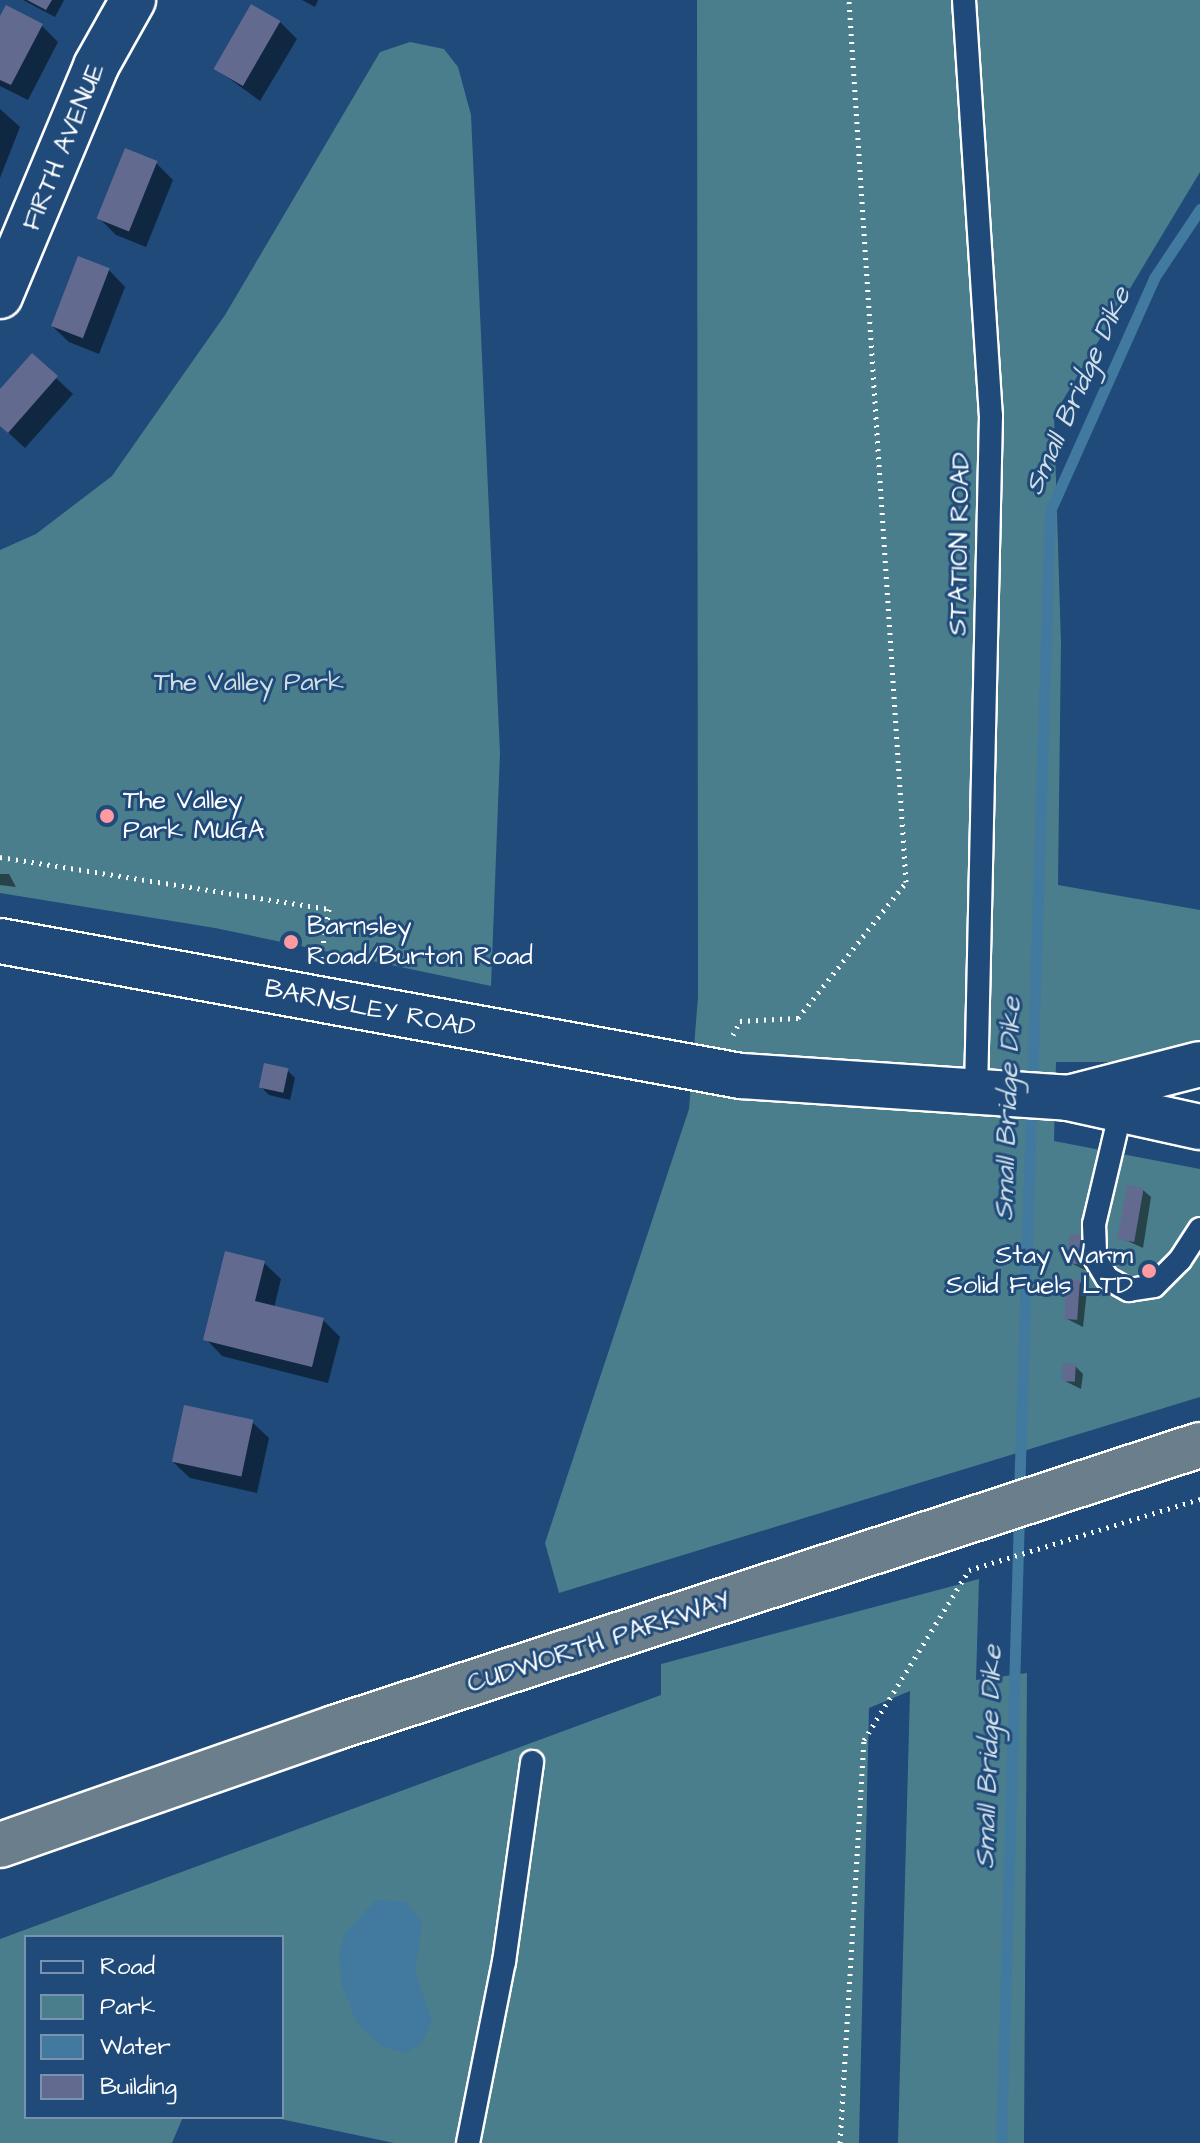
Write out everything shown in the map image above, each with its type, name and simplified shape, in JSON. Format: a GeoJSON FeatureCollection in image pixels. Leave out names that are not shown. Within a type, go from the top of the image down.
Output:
{"type":"FeatureCollection","features":[{"type":"Feature","properties":{"kind":"highway","name":"CUDWORTH PARKWAY"},"geometry":{"type":"LineString","coordinates":[[0,1845],[304,1738],[967,1522],[1096,1476],[1200,1445]]}},
{"type":"Feature","properties":{"kind":"street","name":"FIRTH AVENUE"},"geometry":{"type":"LineString","coordinates":[[0,296],[96,66],[133,0]]}},
{"type":"Feature","properties":{"kind":"street","name":"BARNSLEY ROAD"},"geometry":{"type":"LineString","coordinates":[[0,941],[729,1074],[1068,1098]]}},
{"type":"Feature","properties":{"kind":"street"},"geometry":{"type":"LineString","coordinates":[[1068,1098],[1200,1064]]}},
{"type":"Feature","properties":{"kind":"street"},"geometry":{"type":"LineString","coordinates":[[1068,1098],[1200,1127]]}},
{"type":"Feature","properties":{"kind":"lane","name":"STATION ROAD"},"geometry":{"type":"LineString","coordinates":[[964,0],[991,415],[990,1092]]}},
{"type":"Feature","properties":{"kind":"lane"},"geometry":{"type":"LineString","coordinates":[[1121,1110],[1094,1224],[1095,1258],[1107,1278],[1129,1290],[1154,1286],[1180,1260],[1200,1229]]}},
{"type":"Feature","properties":{"kind":"lane"},"geometry":{"type":"LineString","coordinates":[[468,2143],[504,1962],[532,1762]]}},
{"type":"Feature","properties":{"kind":"path"},"geometry":{"type":"LineString","coordinates":[[729,1074],[740,1021],[798,1018],[906,882],[849,0]]}},
{"type":"Feature","properties":{"kind":"path"},"geometry":{"type":"LineString","coordinates":[[0,857],[329,909],[315,999]]}},
{"type":"Feature","properties":{"kind":"path"},"geometry":{"type":"LineString","coordinates":[[840,2143],[864,1740],[969,1570],[1200,1499]]}},
{"type":"Feature","properties":{"kind":"green space"},"geometry":{"type":"Polygon","coordinates":[[[697,0],[1200,0],[1200,172],[1054,415],[1061,643],[1058,885],[1200,910],[1200,1043],[1131,1062],[1056,1062],[1054,1141],[1200,1169],[1200,1397],[559,1593],[545,1543],[689,1109],[698,997],[697,0]]]}},
{"type":"Feature","properties":{"kind":"green space","name":"The Valley Park"},"geometry":{"type":"Polygon","coordinates":[[[410,42],[444,49],[458,67],[471,115],[500,753],[491,986],[215,928],[0,893],[0,550],[36,534],[112,476],[225,315],[380,52],[410,42]]]}},
{"type":"Feature","properties":{"kind":"green space"},"geometry":{"type":"Polygon","coordinates":[[[979,1579],[976,1680],[1027,1673],[1024,2143],[898,2143],[910,1691],[869,1708],[859,2143],[394,2143],[280,2119],[284,2119],[284,1935],[24,1935],[24,2119],[182,2119],[172,2143],[0,2143],[0,1939],[661,1695],[661,1664],[979,1579]]]}},
{"type":"Feature","properties":{"kind":"water"},"geometry":{"type":"Polygon","coordinates":[[[376,1900],[406,1902],[422,1923],[415,1972],[432,2021],[421,2044],[404,2053],[381,2046],[357,2023],[342,1985],[339,1953],[345,1933],[376,1900]]]}},
{"type":"Feature","properties":{"kind":"building"},"geometry":{"type":"Polygon","coordinates":[[[27,0],[52,0],[46,10],[27,0]]]}},
{"type":"Feature","properties":{"kind":"building"},"geometry":{"type":"Polygon","coordinates":[[[251,4],[280,21],[243,86],[214,69],[251,4]]]}},
{"type":"Feature","properties":{"kind":"building"},"geometry":{"type":"Polygon","coordinates":[[[6,5],[43,24],[11,85],[0,80],[0,16],[6,5]]]}},
{"type":"Feature","properties":{"kind":"building"},"geometry":{"type":"Polygon","coordinates":[[[125,148],[157,161],[129,232],[97,218],[125,148]]]}},
{"type":"Feature","properties":{"kind":"building"},"geometry":{"type":"Polygon","coordinates":[[[78,256],[110,268],[83,338],[51,326],[78,256]]]}},
{"type":"Feature","properties":{"kind":"building"},"geometry":{"type":"Polygon","coordinates":[[[32,353],[58,376],[8,433],[0,426],[0,389],[32,353]]]}},
{"type":"Feature","properties":{"kind":"building"},"geometry":{"type":"Polygon","coordinates":[[[264,1063],[288,1068],[283,1093],[259,1087],[264,1063]]]}},
{"type":"Feature","properties":{"kind":"building"},"geometry":{"type":"Polygon","coordinates":[[[1127,1185],[1144,1188],[1134,1242],[1117,1239],[1127,1185]]]}},
{"type":"Feature","properties":{"kind":"building"},"geometry":{"type":"Polygon","coordinates":[[[1070,1234],[1085,1236],[1081,1265],[1066,1263],[1070,1234]]]}},
{"type":"Feature","properties":{"kind":"building"},"geometry":{"type":"Polygon","coordinates":[[[225,1251],[265,1261],[255,1301],[324,1318],[312,1367],[203,1340],[225,1251]]]}},
{"type":"Feature","properties":{"kind":"building"},"geometry":{"type":"Polygon","coordinates":[[[1067,1279],[1080,1280],[1077,1320],[1064,1319],[1067,1279]]]}},
{"type":"Feature","properties":{"kind":"building"},"geometry":{"type":"Polygon","coordinates":[[[1063,1363],[1076,1364],[1075,1382],[1062,1381],[1063,1363]]]}},
{"type":"Feature","properties":{"kind":"building"},"geometry":{"type":"Polygon","coordinates":[[[184,1405],[253,1420],[241,1476],[172,1462],[184,1405]]]}},
{"type":"Feature","properties":{"kind":"waterway","name":"Small Bridge Dike"},"geometry":{"type":"LineString","coordinates":[[1032,1087],[1050,511],[1154,278],[1200,209]]}},
{"type":"Feature","properties":{"kind":"waterway","name":"Small Bridge Dike"},"geometry":{"type":"LineString","coordinates":[[1019,1495],[1031,1104]]}},
{"type":"Feature","properties":{"kind":"waterway","name":"Small Bridge Dike"},"geometry":{"type":"LineString","coordinates":[[1001,2143],[1019,1516]]}},
{"type":"Feature","properties":{"kind":"place","name":"The Valley Park MUGA"},"geometry":{"type":"Point","coordinates":[107,816]}},
{"type":"Feature","properties":{"kind":"place","name":"Barnsley Road/Burton Road"},"geometry":{"type":"Point","coordinates":[291,942]}},
{"type":"Feature","properties":{"kind":"place","name":"Stay Warm Solid Fuels LTD"},"geometry":{"type":"Point","coordinates":[1149,1271]}}]}
